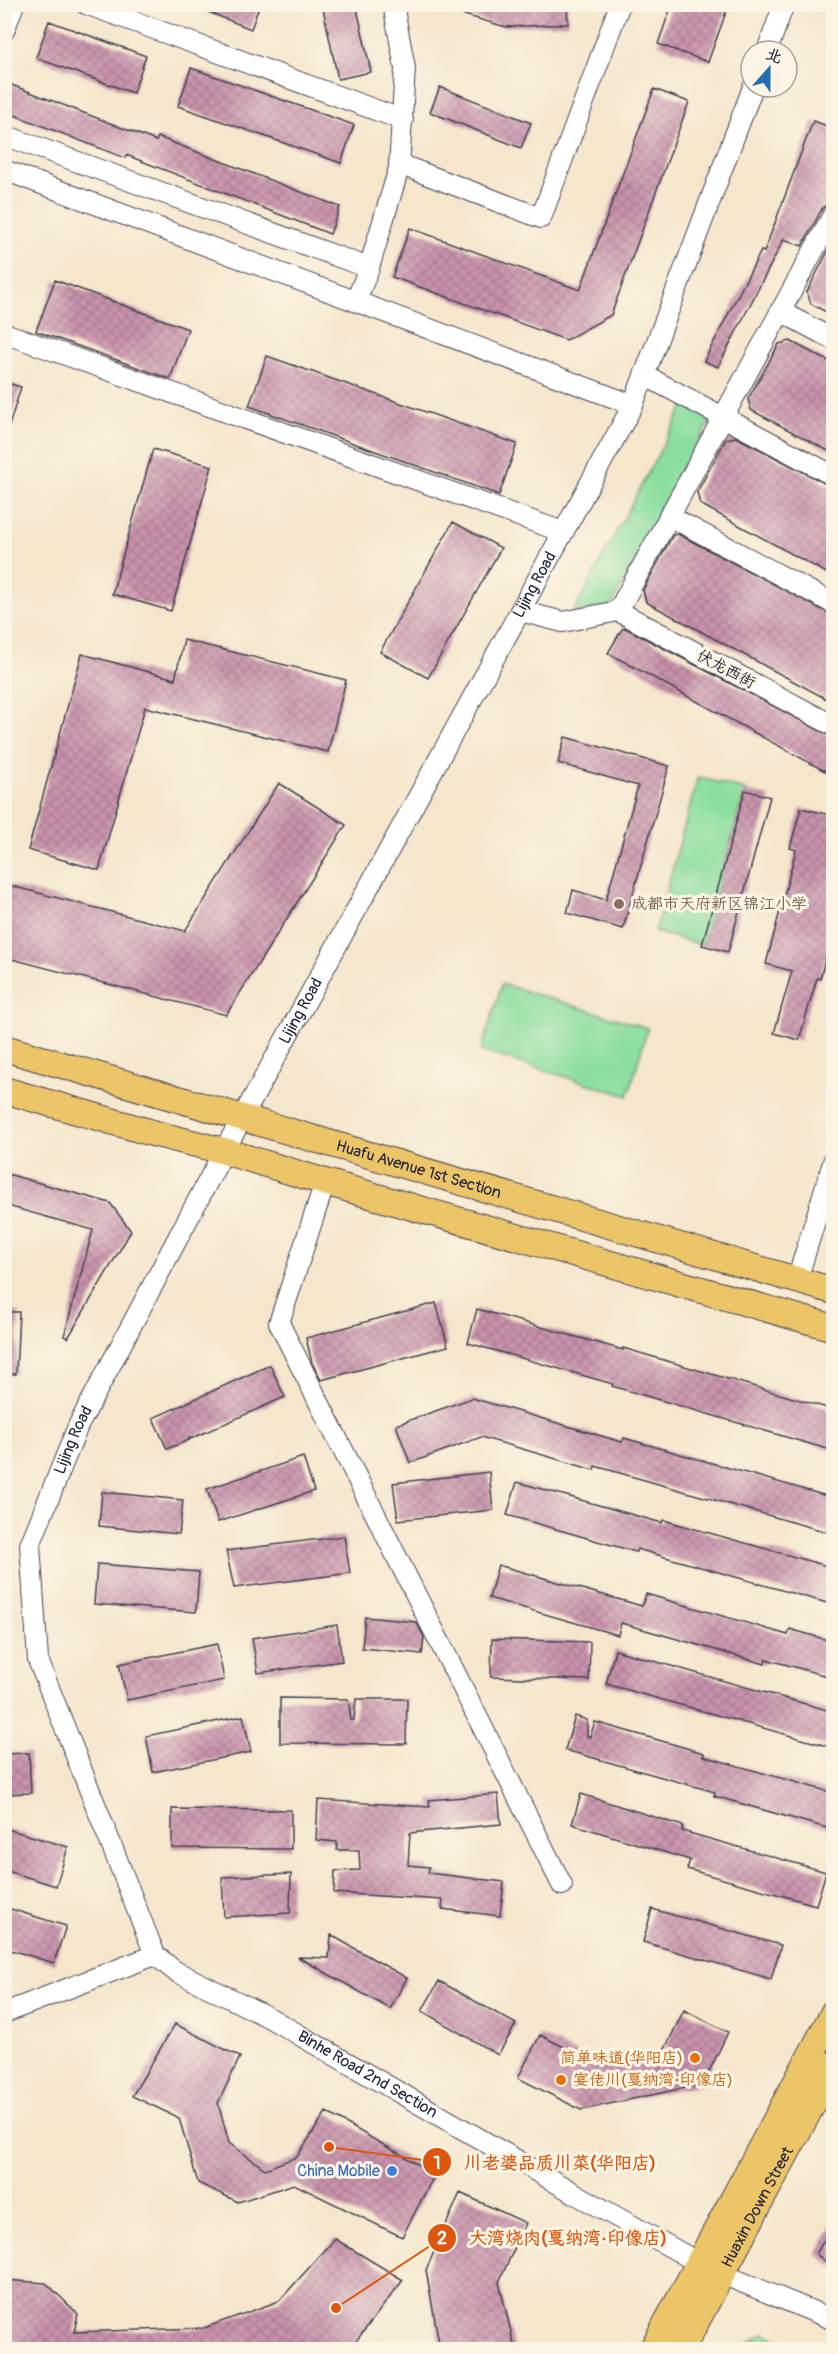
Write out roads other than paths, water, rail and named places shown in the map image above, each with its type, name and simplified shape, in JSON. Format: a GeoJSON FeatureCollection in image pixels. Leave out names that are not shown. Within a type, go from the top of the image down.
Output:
{"type":"FeatureCollection","features":[{"type":"Feature","properties":{"kind":"main road","name":"Huafu Avenue 1st Section"},"geometry":{"type":"LineString","coordinates":[[4,1048],[834,1290]]}},
{"type":"Feature","properties":{"kind":"main road"},"geometry":{"type":"LineString","coordinates":[[4,1090],[224,1151],[834,1328]]}},
{"type":"Feature","properties":{"kind":"main road"},"geometry":{"type":"LineString","coordinates":[[652,2349],[834,2012]]}},
{"type":"Feature","properties":{"kind":"main road","name":"Huaxin Down Street"},"geometry":{"type":"LineString","coordinates":[[681,2349],[834,2064]]}},
{"type":"Feature","properties":{"kind":"street"},"geometry":{"type":"LineString","coordinates":[[4,32],[14,4]]}},
{"type":"Feature","properties":{"kind":"street"},"geometry":{"type":"LineString","coordinates":[[86,4],[403,120]]}},
{"type":"Feature","properties":{"kind":"street"},"geometry":{"type":"LineString","coordinates":[[356,301],[369,268],[399,164],[405,68],[393,4]]}},
{"type":"Feature","properties":{"kind":"street"},"geometry":{"type":"LineString","coordinates":[[399,164],[541,218],[620,4]]}},
{"type":"Feature","properties":{"kind":"street"},"geometry":{"type":"LineString","coordinates":[[771,39],[784,4]]}},
{"type":"Feature","properties":{"kind":"street","name":"Lijing Road"},"geometry":{"type":"LineString","coordinates":[[155,1955],[38,1660],[30,1545],[78,1426],[224,1151],[633,405],[748,99]]}},
{"type":"Feature","properties":{"kind":"street"},"geometry":{"type":"LineString","coordinates":[[4,135],[369,268]]}},
{"type":"Feature","properties":{"kind":"street"},"geometry":{"type":"LineString","coordinates":[[4,170],[633,405]]}},
{"type":"Feature","properties":{"kind":"street"},"geometry":{"type":"LineString","coordinates":[[520,611],[563,622],[618,611],[834,213]]}},
{"type":"Feature","properties":{"kind":"street"},"geometry":{"type":"LineString","coordinates":[[780,311],[834,340]]}},
{"type":"Feature","properties":{"kind":"street"},"geometry":{"type":"LineString","coordinates":[[4,333],[563,532]]}},
{"type":"Feature","properties":{"kind":"street"},"geometry":{"type":"LineString","coordinates":[[644,375],[834,476]]}},
{"type":"Feature","properties":{"kind":"street"},"geometry":{"type":"LineString","coordinates":[[669,516],[834,604]]}},
{"type":"Feature","properties":{"kind":"street","name":"伏龙西街"},"geometry":{"type":"LineString","coordinates":[[618,611],[834,726]]}},
{"type":"Feature","properties":{"kind":"street"},"geometry":{"type":"LineString","coordinates":[[797,1280],[834,1159]]}},
{"type":"Feature","properties":{"kind":"street"},"geometry":{"type":"LineString","coordinates":[[325,1182],[279,1323],[562,1885]]}},
{"type":"Feature","properties":{"kind":"street"},"geometry":{"type":"LineString","coordinates":[[4,2013],[155,1955]]}},
{"type":"Feature","properties":{"kind":"street","name":"Binhe Road 2nd Section"},"geometry":{"type":"LineString","coordinates":[[155,1955],[175,1971],[268,2017],[699,2263],[834,2320]]}},
{"type":"Feature","properties":{"kind":"place","name":"成都市天府新区锦江小学"},"geometry":{"type":"Point","coordinates":[619,904]}},
{"type":"Feature","properties":{"kind":"place","name":"简单味道(华阳店)"},"geometry":{"type":"Point","coordinates":[695,2058]}},
{"type":"Feature","properties":{"kind":"place","name":"宴佬川(戛纳湾·印像店)"},"geometry":{"type":"Point","coordinates":[561,2080]}},
{"type":"Feature","properties":{"kind":"place","name":"川老婆品质川菜(华阳店)"},"geometry":{"type":"Point","coordinates":[329,2147]}},
{"type":"Feature","properties":{"kind":"place","name":"China Mobile"},"geometry":{"type":"Point","coordinates":[392,2171]}},
{"type":"Feature","properties":{"kind":"place","name":"大湾烧肉(戛纳湾·印像店)"},"geometry":{"type":"Point","coordinates":[336,2308]}}]}
